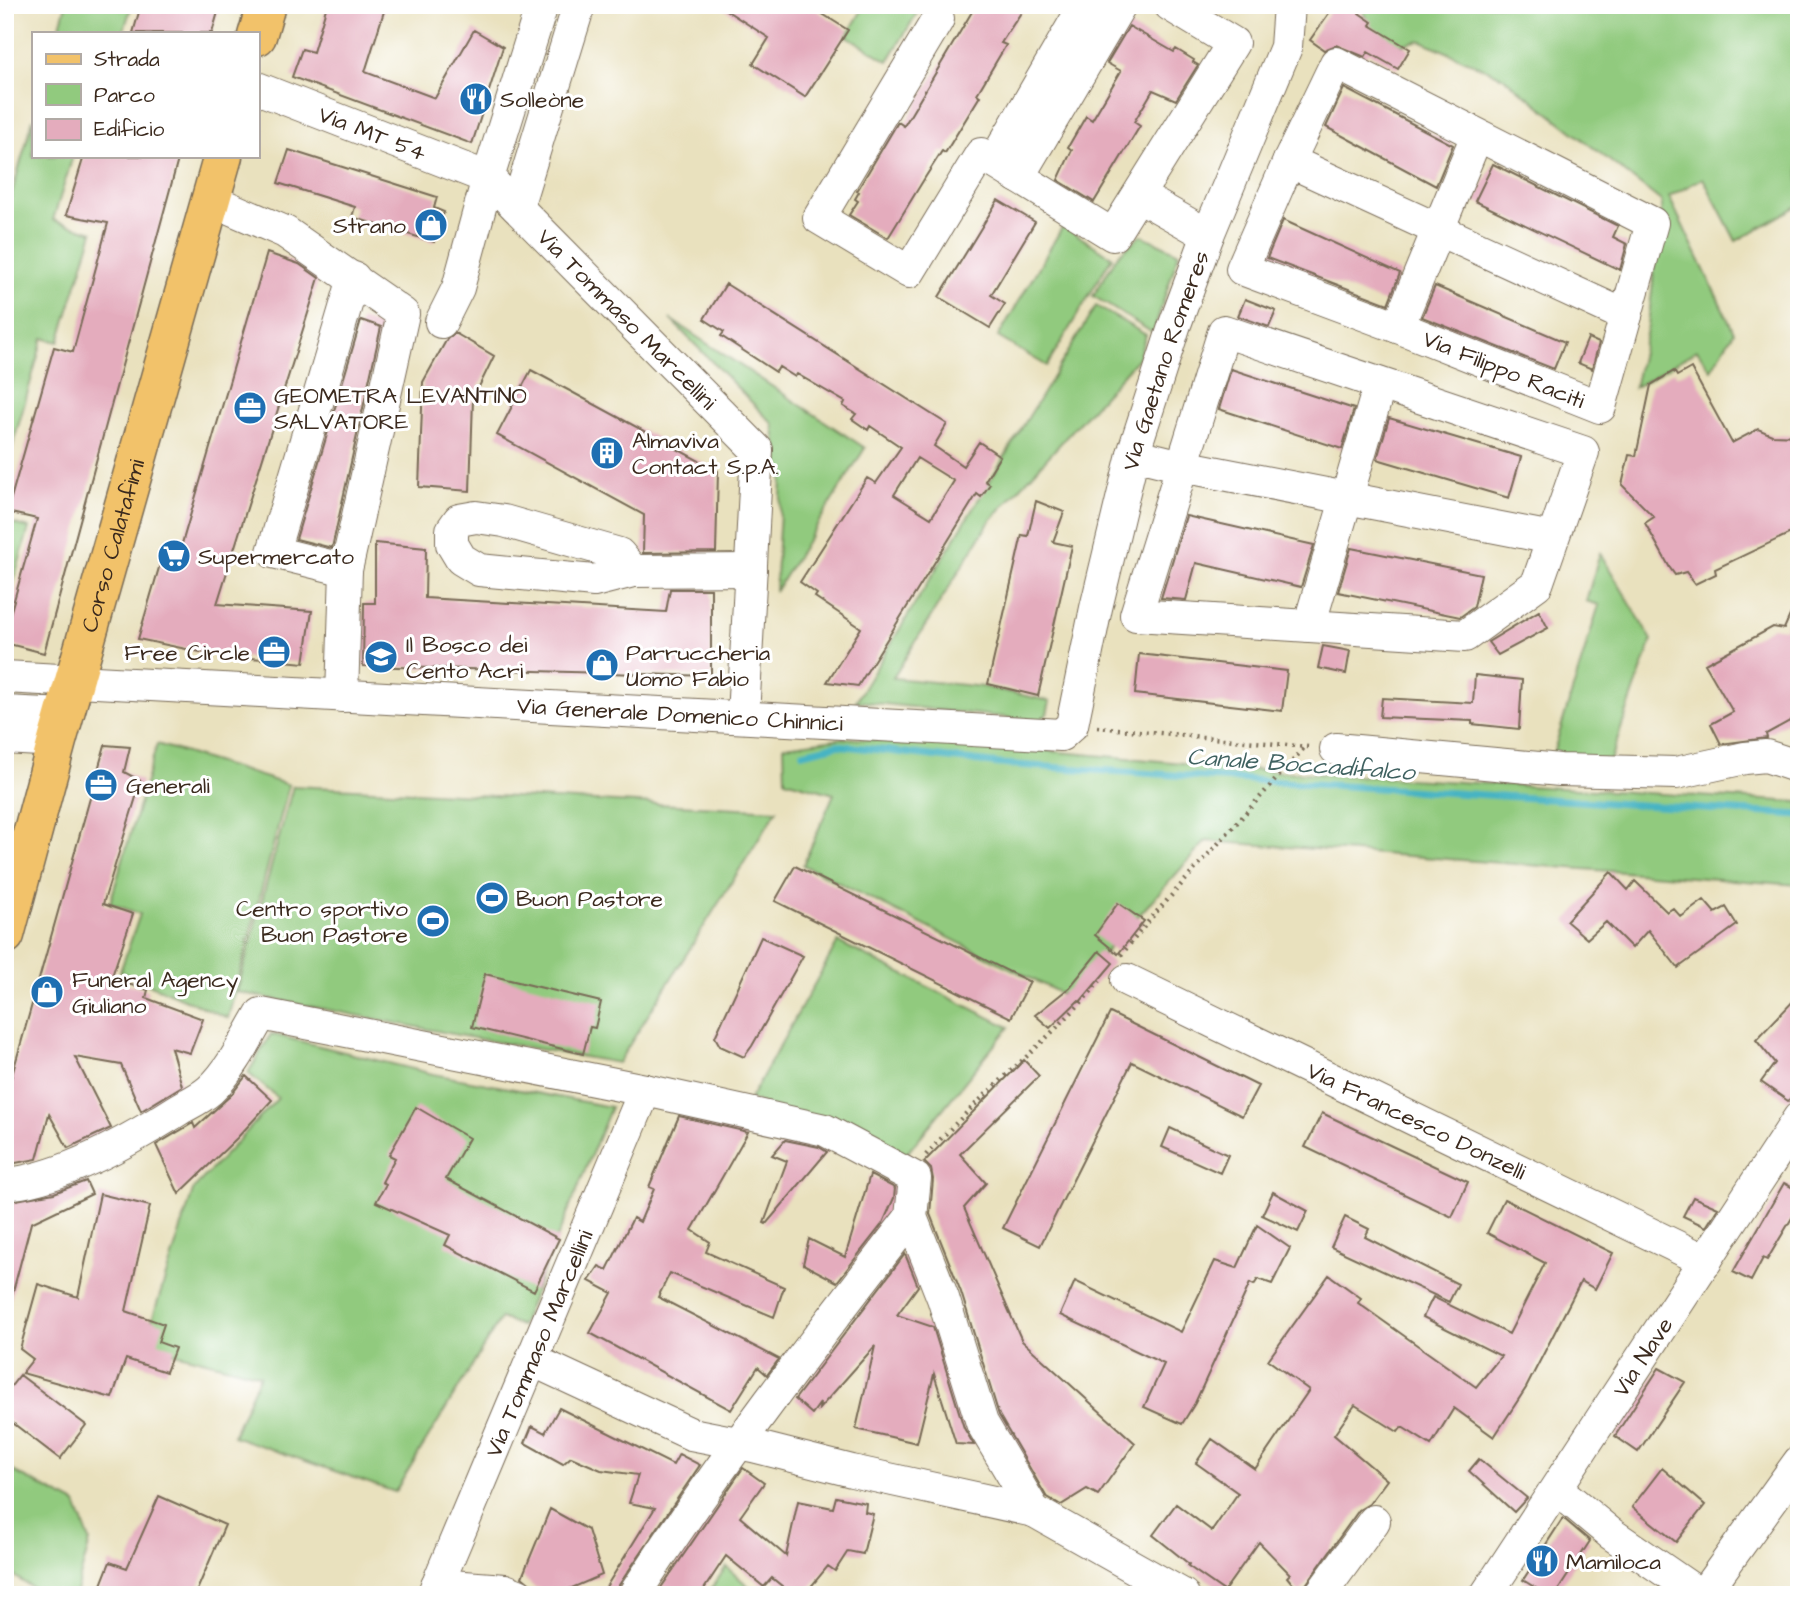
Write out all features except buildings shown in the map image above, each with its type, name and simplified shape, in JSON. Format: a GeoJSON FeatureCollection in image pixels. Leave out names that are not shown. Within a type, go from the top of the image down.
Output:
{"type":"FeatureCollection","features":[{"type":"Feature","properties":{"kind":"main road"},"geometry":{"type":"LineString","coordinates":[[258,32],[266,5]]}},
{"type":"Feature","properties":{"kind":"main road","name":"Corso Calatafimi"},"geometry":{"type":"LineString","coordinates":[[5,935],[222,158]]}},
{"type":"Feature","properties":{"kind":"street"},"geometry":{"type":"LineString","coordinates":[[441,322],[458,288],[488,178],[542,5]]}},
{"type":"Feature","properties":{"kind":"street"},"geometry":{"type":"LineString","coordinates":[[517,207],[579,5]]}},
{"type":"Feature","properties":{"kind":"street"},"geometry":{"type":"LineString","coordinates":[[1006,169],[1085,5]]}},
{"type":"Feature","properties":{"kind":"street"},"geometry":{"type":"LineString","coordinates":[[1006,169],[1120,5]]}},
{"type":"Feature","properties":{"kind":"street"},"geometry":{"type":"LineString","coordinates":[[938,19],[819,218],[909,272],[982,154],[1113,235],[1233,43],[1170,5]]}},
{"type":"Feature","properties":{"kind":"street","name":"Via Gaetano Romeres"},"geometry":{"type":"LineString","coordinates":[[1072,725],[1096,608],[1133,454],[1174,327],[1208,235],[1286,47],[1289,5]]}},
{"type":"Feature","properties":{"kind":"street","name":"Via Filippo Raciti"},"geometry":{"type":"LineString","coordinates":[[1336,63],[1652,223],[1600,407],[1242,269],[1293,153],[1336,63]]}},
{"type":"Feature","properties":{"kind":"street","name":"Via MT 54"},"geometry":{"type":"LineString","coordinates":[[259,89],[488,178]]}},
{"type":"Feature","properties":{"kind":"street"},"geometry":{"type":"LineString","coordinates":[[1252,130],[1438,230],[1626,316]]}},
{"type":"Feature","properties":{"kind":"street","name":"Via Filippo Raciti"},"geometry":{"type":"LineString","coordinates":[[1398,327],[1477,135]]}},
{"type":"Feature","properties":{"kind":"street","name":"Via Tommaso Marcellini"},"geometry":{"type":"LineString","coordinates":[[488,178],[757,450],[743,717]]}},
{"type":"Feature","properties":{"kind":"street"},"geometry":{"type":"LineString","coordinates":[[1139,196],[1208,235]]}},
{"type":"Feature","properties":{"kind":"street"},"geometry":{"type":"LineString","coordinates":[[211,200],[285,232],[403,314],[346,570],[342,696]]}},
{"type":"Feature","properties":{"kind":"street"},"geometry":{"type":"LineString","coordinates":[[346,570],[273,552],[354,278]]}},
{"type":"Feature","properties":{"kind":"street"},"geometry":{"type":"LineString","coordinates":[[1224,331],[1380,384],[1583,452],[1537,584],[1465,635],[1136,615],[1224,331]]}},
{"type":"Feature","properties":{"kind":"street"},"geometry":{"type":"LineString","coordinates":[[1309,626],[1380,384]]}},
{"type":"Feature","properties":{"kind":"street"},"geometry":{"type":"LineString","coordinates":[[1133,454],[1182,466],[1552,538]]}},
{"type":"Feature","properties":{"kind":"street"},"geometry":{"type":"LineString","coordinates":[[633,571],[620,554],[504,521],[475,517],[459,520],[452,530],[452,544],[461,559],[479,570],[594,581],[633,571],[751,570]]}},
{"type":"Feature","properties":{"kind":"street"},"geometry":{"type":"LineString","coordinates":[[5,677],[66,713]]}},
{"type":"Feature","properties":{"kind":"street","name":"Via Generale Domenico Chinnici"},"geometry":{"type":"LineString","coordinates":[[66,713],[342,696],[1047,736],[1061,735],[1072,725]]}},
{"type":"Feature","properties":{"kind":"street"},"geometry":{"type":"LineString","coordinates":[[5,712],[66,713]]}},
{"type":"Feature","properties":{"kind":"street"},"geometry":{"type":"LineString","coordinates":[[5,738],[66,713]]}},
{"type":"Feature","properties":{"kind":"street"},"geometry":{"type":"LineString","coordinates":[[1336,749],[1560,770],[1676,773],[1766,756],[1799,766]]}},
{"type":"Feature","properties":{"kind":"street","name":"Via Francesco Donzelli"},"geometry":{"type":"LineString","coordinates":[[1127,980],[1706,1261]]}},
{"type":"Feature","properties":{"kind":"street"},"geometry":{"type":"LineString","coordinates":[[5,1184],[19,1183],[71,1166],[129,1142],[210,1090],[239,1052],[261,1014],[645,1090],[825,1130],[915,1178],[911,1217],[943,1298],[982,1423],[1034,1511]]}},
{"type":"Feature","properties":{"kind":"street","name":"Via Tommaso Marcellini"},"geometry":{"type":"LineString","coordinates":[[435,1590],[645,1090]]}},
{"type":"Feature","properties":{"kind":"street","name":"Via Nave"},"geometry":{"type":"LineString","coordinates":[[1486,1595],[1799,1118]]}},
{"type":"Feature","properties":{"kind":"street"},"geometry":{"type":"LineString","coordinates":[[634,1595],[825,1326],[911,1217]]}},
{"type":"Feature","properties":{"kind":"street"},"geometry":{"type":"LineString","coordinates":[[532,1360],[691,1434],[1034,1511],[1183,1595]]}},
{"type":"Feature","properties":{"kind":"street"},"geometry":{"type":"LineString","coordinates":[[1557,1489],[1610,1532],[1702,1595],[1799,1462]]}},
{"type":"Feature","properties":{"kind":"street"},"geometry":{"type":"LineString","coordinates":[[1320,1595],[1374,1521]]}},
{"type":"Feature","properties":{"kind":"street"},"geometry":{"type":"LineString","coordinates":[[435,1590],[505,1590],[518,1595]]}},
{"type":"Feature","properties":{"kind":"path"},"geometry":{"type":"LineString","coordinates":[[1072,725],[1282,745]]}},
{"type":"Feature","properties":{"kind":"green space"},"geometry":{"type":"Polygon","coordinates":[[[66,5],[132,5],[123,32],[58,32],[66,5]]]}},
{"type":"Feature","properties":{"kind":"green space"},"geometry":{"type":"Polygon","coordinates":[[[865,5],[922,5],[888,61],[847,36],[865,5]]]}},
{"type":"Feature","properties":{"kind":"green space"},"geometry":{"type":"Polygon","coordinates":[[[1367,5],[1799,5],[1799,205],[1736,241],[1703,178],[1669,197],[1734,332],[1711,370],[1697,350],[1634,388],[1648,325],[1661,201],[1503,77],[1420,40],[1379,50],[1363,11],[1367,5]]]}},
{"type":"Feature","properties":{"kind":"green space"},"geometry":{"type":"Polygon","coordinates":[[[32,122],[32,158],[72,158],[53,220],[93,232],[59,342],[43,338],[5,473],[5,217],[32,122]]]}},
{"type":"Feature","properties":{"kind":"green space"},"geometry":{"type":"Polygon","coordinates":[[[1063,226],[1112,257],[1047,366],[998,337],[1063,226]]]}},
{"type":"Feature","properties":{"kind":"green space"},"geometry":{"type":"Polygon","coordinates":[[[1141,235],[1179,253],[1153,333],[1093,296],[1118,255],[1141,235]]]}},
{"type":"Feature","properties":{"kind":"green space"},"geometry":{"type":"Polygon","coordinates":[[[1096,306],[1146,335],[1138,358],[990,521],[893,678],[984,687],[1050,701],[1047,714],[1040,721],[856,701],[1096,306]]]}},
{"type":"Feature","properties":{"kind":"green space"},"geometry":{"type":"Polygon","coordinates":[[[670,319],[865,448],[775,592],[782,480],[773,424],[670,319]]]}},
{"type":"Feature","properties":{"kind":"green space"},"geometry":{"type":"Polygon","coordinates":[[[5,521],[29,528],[5,612],[5,521]]]}},
{"type":"Feature","properties":{"kind":"green space"},"geometry":{"type":"Polygon","coordinates":[[[1600,553],[1652,640],[1609,763],[1551,760],[1599,605],[1586,601],[1600,553]]]}},
{"type":"Feature","properties":{"kind":"green space"},"geometry":{"type":"Polygon","coordinates":[[[843,738],[1015,748],[1272,771],[1799,802],[1799,885],[1206,841],[1066,996],[803,865],[834,794],[785,780],[784,746],[843,738]]]}},
{"type":"Feature","properties":{"kind":"green space"},"geometry":{"type":"Polygon","coordinates":[[[157,744],[289,785],[228,1018],[120,972],[140,914],[110,903],[157,744]]]}},
{"type":"Feature","properties":{"kind":"green space","name":"Buon Pastore"},"geometry":{"type":"Polygon","coordinates":[[[293,786],[777,810],[618,1063],[237,992],[293,786]]]}},
{"type":"Feature","properties":{"kind":"green space"},"geometry":{"type":"Polygon","coordinates":[[[838,942],[1009,1027],[904,1157],[750,1099],[838,942]]]}},
{"type":"Feature","properties":{"kind":"green space"},"geometry":{"type":"Polygon","coordinates":[[[271,1034],[433,1074],[611,1107],[521,1326],[501,1318],[395,1492],[233,1436],[260,1375],[144,1345],[194,1188],[278,1098],[248,1073],[271,1034]]]}},
{"type":"Feature","properties":{"kind":"green space"},"geometry":{"type":"Polygon","coordinates":[[[9,1469],[76,1504],[90,1541],[75,1595],[43,1595],[5,1570],[5,1479],[9,1469]]]}},
{"type":"Feature","properties":{"kind":"green space"},"geometry":{"type":"Polygon","coordinates":[[[726,1567],[759,1595],[707,1595],[726,1567]]]}},
{"type":"Feature","properties":{"kind":"waterway","name":"Canale Boccadifalco"},"geometry":{"type":"LineString","coordinates":[[803,753],[837,745],[1000,764],[1799,815]]}},
{"type":"Feature","properties":{"kind":"place","name":"Solleòne"},"geometry":{"type":"Point","coordinates":[476,99]}},
{"type":"Feature","properties":{"kind":"place","name":"Strano"},"geometry":{"type":"Point","coordinates":[431,225]}},
{"type":"Feature","properties":{"kind":"place","name":"GEOMETRA LEVANTINO SALVATORE"},"geometry":{"type":"Point","coordinates":[250,408]}},
{"type":"Feature","properties":{"kind":"place","name":"Almaviva Contact S.p.A."},"geometry":{"type":"Point","coordinates":[607,453]}},
{"type":"Feature","properties":{"kind":"place","name":"Supermercato"},"geometry":{"type":"Point","coordinates":[174,556]}},
{"type":"Feature","properties":{"kind":"place","name":"Free Circle"},"geometry":{"type":"Point","coordinates":[274,652]}},
{"type":"Feature","properties":{"kind":"place","name":"Il Bosco dei Cento Acri"},"geometry":{"type":"Point","coordinates":[381,657]}},
{"type":"Feature","properties":{"kind":"place","name":"Parruccheria Uomo Fabio"},"geometry":{"type":"Point","coordinates":[602,665]}},
{"type":"Feature","properties":{"kind":"place","name":"Generali"},"geometry":{"type":"Point","coordinates":[101,785]}},
{"type":"Feature","properties":{"kind":"place","name":"Buon Pastore"},"geometry":{"type":"Point","coordinates":[492,898]}},
{"type":"Feature","properties":{"kind":"place","name":"Centro sportivo Buon Pastore"},"geometry":{"type":"Point","coordinates":[433,921]}},
{"type":"Feature","properties":{"kind":"place","name":"Funeral Agency Giuliano"},"geometry":{"type":"Point","coordinates":[47,992]}},
{"type":"Feature","properties":{"kind":"place","name":"Mamiloca"},"geometry":{"type":"Point","coordinates":[1542,1561]}}]}
